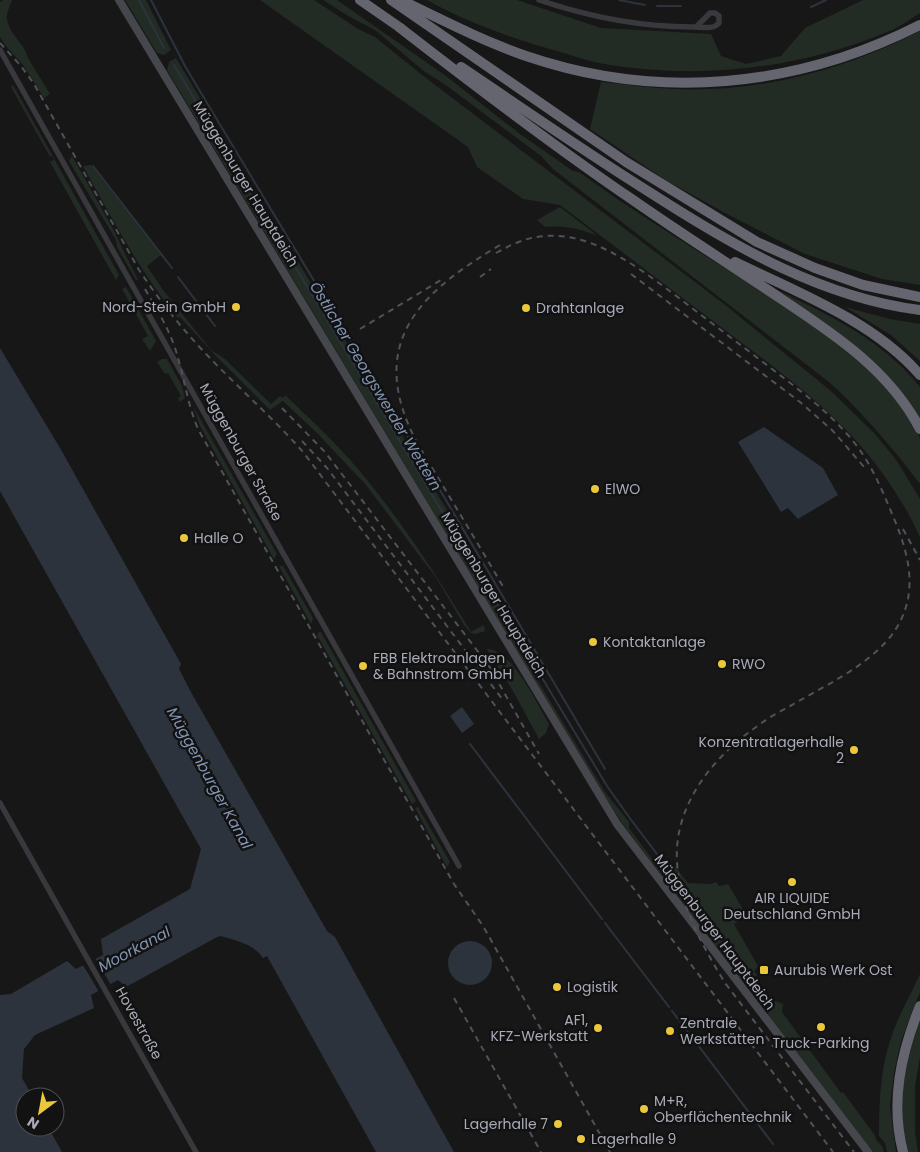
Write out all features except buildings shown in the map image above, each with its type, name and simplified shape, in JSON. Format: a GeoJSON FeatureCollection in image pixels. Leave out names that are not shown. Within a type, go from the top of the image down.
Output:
{"type":"FeatureCollection","features":[{"type":"Feature","properties":{"kind":"highway"},"geometry":{"type":"LineString","coordinates":[[360,0],[546,139],[633,200],[823,327],[877,370],[897,394],[920,429]]}},
{"type":"Feature","properties":{"kind":"highway"},"geometry":{"type":"LineString","coordinates":[[391,0],[626,162],[757,242],[815,268],[863,285],[920,297]]}},
{"type":"Feature","properties":{"kind":"highway"},"geometry":{"type":"LineString","coordinates":[[401,0],[450,24],[527,56],[574,69],[637,80],[676,83],[749,80],[824,65],[892,40],[920,25]]}},
{"type":"Feature","properties":{"kind":"highway"},"geometry":{"type":"LineString","coordinates":[[398,27],[628,179],[718,235],[810,280],[868,299],[920,310]]}},
{"type":"Feature","properties":{"kind":"highway"},"geometry":{"type":"LineString","coordinates":[[700,244],[851,319],[889,345],[920,375]]}},
{"type":"Feature","properties":{"kind":"highway"},"geometry":{"type":"LineString","coordinates":[[902,1151],[897,1111],[899,1075],[902,1059],[920,1006]]}},
{"type":"Feature","properties":{"kind":"street","name":"Müggenburger Hauptdeich"},"geometry":{"type":"LineString","coordinates":[[119,0],[617,824],[868,1152]]}},
{"type":"Feature","properties":{"kind":"street"},"geometry":{"type":"LineString","coordinates":[[539,0],[592,16],[620,21],[650,26],[696,27]]}},
{"type":"Feature","properties":{"kind":"street","name":"Müggenburger Straße"},"geometry":{"type":"LineString","coordinates":[[0,50],[459,866]]}},
{"type":"Feature","properties":{"kind":"street","name":"Hovestraße"},"geometry":{"type":"LineString","coordinates":[[0,803],[196,1152]]}},
{"type":"Feature","properties":{"kind":"shaded area"},"geometry":{"type":"Polygon","coordinates":[[[12,0],[7,15],[8,24],[50,94],[44,98],[23,65],[0,37],[0,2],[12,0]]]}},
{"type":"Feature","properties":{"kind":"shaded area"},"geometry":{"type":"Polygon","coordinates":[[[125,0],[146,0],[171,50],[164,55],[157,53],[125,0]]]}},
{"type":"Feature","properties":{"kind":"shaded area"},"geometry":{"type":"Polygon","coordinates":[[[260,0],[314,0],[358,29],[375,37],[422,75],[724,304],[831,391],[875,434],[897,461],[920,499],[920,538],[910,516],[879,468],[838,422],[792,381],[560,205],[523,199],[477,167],[468,147],[260,0]]]}},
{"type":"Feature","properties":{"kind":"shaded area"},"geometry":{"type":"Polygon","coordinates":[[[323,0],[337,0],[446,76],[520,134],[573,171],[579,172],[652,222],[780,303],[837,342],[886,387],[916,429],[920,439],[920,484],[877,431],[829,382],[553,169],[541,156],[443,83],[425,72],[375,30],[323,0]]]}},
{"type":"Feature","properties":{"kind":"shaded area"},"geometry":{"type":"Polygon","coordinates":[[[427,0],[517,0],[601,28],[711,34],[721,56],[746,64],[781,56],[805,28],[863,0],[920,0],[920,13],[891,30],[854,45],[819,55],[784,63],[748,68],[676,71],[640,69],[589,61],[494,31],[460,17],[427,0]]]}},
{"type":"Feature","properties":{"kind":"shaded area"},"geometry":{"type":"Polygon","coordinates":[[[920,31],[920,285],[882,279],[805,254],[667,181],[590,129],[601,82],[664,88],[705,89],[769,83],[832,68],[891,45],[920,31]]]}},
{"type":"Feature","properties":{"kind":"shaded area"},"geometry":{"type":"Polygon","coordinates":[[[176,58],[520,632],[514,635],[515,643],[605,792],[629,822],[629,828],[659,867],[674,865],[688,883],[711,884],[716,882],[719,886],[728,884],[747,916],[734,924],[758,966],[754,971],[757,975],[747,983],[742,981],[622,823],[603,794],[167,70],[169,62],[176,58]]]}},
{"type":"Feature","properties":{"kind":"shaded area"},"geometry":{"type":"Polygon","coordinates":[[[13,85],[119,275],[116,280],[50,162],[54,160],[52,156],[50,157],[11,87],[13,85]]]}},
{"type":"Feature","properties":{"kind":"shaded area"},"geometry":{"type":"Polygon","coordinates":[[[72,156],[112,227],[138,280],[136,280],[117,247],[116,240],[69,161],[72,156]]]}},
{"type":"Feature","properties":{"kind":"shaded area"},"geometry":{"type":"Polygon","coordinates":[[[91,165],[161,255],[147,266],[163,290],[211,350],[225,359],[271,404],[280,396],[283,398],[285,395],[332,440],[374,488],[404,528],[432,569],[471,632],[484,625],[485,631],[476,634],[471,633],[464,625],[437,579],[366,485],[318,434],[283,401],[270,410],[215,355],[180,317],[178,318],[138,263],[83,166],[91,165]]]}},
{"type":"Feature","properties":{"kind":"shaded area"},"geometry":{"type":"Polygon","coordinates":[[[560,207],[598,236],[572,228],[545,227],[537,220],[560,207]]]}},
{"type":"Feature","properties":{"kind":"shaded area"},"geometry":{"type":"Polygon","coordinates":[[[761,282],[826,314],[886,353],[920,387],[920,423],[899,392],[761,282]]]}},
{"type":"Feature","properties":{"kind":"shaded area"},"geometry":{"type":"Polygon","coordinates":[[[126,287],[156,341],[150,351],[142,339],[148,336],[122,289],[126,287]]]}},
{"type":"Feature","properties":{"kind":"shaded area"},"geometry":{"type":"Polygon","coordinates":[[[845,307],[890,319],[920,324],[920,361],[891,335],[845,307]]]}},
{"type":"Feature","properties":{"kind":"shaded area"},"geometry":{"type":"Polygon","coordinates":[[[167,359],[182,386],[185,398],[180,402],[178,398],[181,396],[168,373],[165,374],[157,362],[167,359]]]}},
{"type":"Feature","properties":{"kind":"shaded area"},"geometry":{"type":"Polygon","coordinates":[[[193,406],[277,554],[274,559],[200,426],[193,406]]]}},
{"type":"Feature","properties":{"kind":"shaded area"},"geometry":{"type":"Polygon","coordinates":[[[279,566],[283,566],[313,618],[311,624],[279,566]]]}},
{"type":"Feature","properties":{"kind":"shaded area"},"geometry":{"type":"Polygon","coordinates":[[[321,632],[416,801],[412,804],[317,635],[321,632]]]}},
{"type":"Feature","properties":{"kind":"shaded area"},"geometry":{"type":"Polygon","coordinates":[[[487,649],[496,651],[505,658],[514,667],[531,692],[549,724],[546,733],[539,739],[513,691],[487,649]]]}},
{"type":"Feature","properties":{"kind":"shaded area"},"geometry":{"type":"Polygon","coordinates":[[[418,807],[450,862],[447,867],[415,808],[418,807]]]}},
{"type":"Feature","properties":{"kind":"shaded area"},"geometry":{"type":"Polygon","coordinates":[[[920,974],[920,992],[901,1041],[894,1073],[890,1106],[896,1152],[887,1152],[885,1143],[879,1136],[884,1064],[896,1024],[920,974]]]}},
{"type":"Feature","properties":{"kind":"shaded area"},"geometry":{"type":"Polygon","coordinates":[[[776,1001],[783,1004],[782,1012],[841,1093],[843,1092],[874,1134],[884,1152],[873,1152],[769,1017],[769,1008],[776,1001]]]}},
{"type":"Feature","properties":{"kind":"shaded area"},"geometry":{"type":"Polygon","coordinates":[[[920,1018],[920,1057],[915,1086],[915,1132],[918,1152],[908,1152],[902,1128],[903,1073],[920,1018]]]}},
{"type":"Feature","properties":{"kind":"water"},"geometry":{"type":"Polygon","coordinates":[[[0,348],[60,448],[181,664],[179,669],[192,694],[327,931],[335,937],[454,1152],[376,1152],[267,956],[263,958],[250,946],[221,936],[126,987],[118,980],[91,995],[94,1008],[35,1035],[24,1049],[22,1078],[27,1087],[15,1087],[15,1137],[54,1137],[62,1152],[0,1152],[0,995],[11,994],[67,961],[76,969],[103,955],[101,939],[190,889],[201,849],[0,491],[0,348]]]}},
{"type":"Feature","properties":{"kind":"water"},"geometry":{"type":"Polygon","coordinates":[[[764,427],[823,468],[838,495],[798,519],[788,508],[781,512],[738,442],[764,427]]]}},
{"type":"Feature","properties":{"kind":"water"},"geometry":{"type":"Polygon","coordinates":[[[462,707],[474,724],[462,733],[450,716],[462,707]]]}},
{"type":"Feature","properties":{"kind":"water"},"geometry":{"type":"Polygon","coordinates":[[[474,941],[486,947],[491,954],[491,972],[486,979],[479,984],[466,985],[458,982],[451,975],[448,959],[451,951],[458,944],[474,941]]]}},
{"type":"Feature","properties":{"kind":"pier"},"geometry":{"type":"Polygon","coordinates":[[[95,958],[111,985],[99,992],[83,965],[95,958]]]}},
{"type":"Feature","properties":{"kind":"waterway"},"geometry":{"type":"LineString","coordinates":[[139,0],[164,48]]}},
{"type":"Feature","properties":{"kind":"waterway","name":"Östlicher Georgswerder Wettern"},"geometry":{"type":"LineString","coordinates":[[151,0],[185,66],[605,769]]}},
{"type":"Feature","properties":{"kind":"waterway"},"geometry":{"type":"LineString","coordinates":[[619,0],[645,5]]}},
{"type":"Feature","properties":{"kind":"waterway"},"geometry":{"type":"LineString","coordinates":[[811,7],[826,0]]}},
{"type":"Feature","properties":{"kind":"waterway"},"geometry":{"type":"LineString","coordinates":[[657,6],[681,6]]}},
{"type":"Feature","properties":{"kind":"waterway"},"geometry":{"type":"LineString","coordinates":[[174,65],[607,786],[672,874]]}},
{"type":"Feature","properties":{"kind":"waterway"},"geometry":{"type":"LineString","coordinates":[[93,166],[172,268]]}},
{"type":"Feature","properties":{"kind":"waterway"},"geometry":{"type":"LineString","coordinates":[[178,277],[215,326]]}},
{"type":"Feature","properties":{"kind":"waterway"},"geometry":{"type":"LineString","coordinates":[[470,744],[602,919]]}},
{"type":"Feature","properties":{"kind":"waterway"},"geometry":{"type":"LineString","coordinates":[[697,905],[750,972]]}},
{"type":"Feature","properties":{"kind":"waterway"},"geometry":{"type":"LineString","coordinates":[[605,923],[669,1007]]}},
{"type":"Feature","properties":{"kind":"waterway"},"geometry":{"type":"LineString","coordinates":[[672,1011],[773,1144]]}},
{"type":"Feature","properties":{"kind":"railway"},"geometry":{"type":"LineString","coordinates":[[0,43],[34,84],[139,270],[162,303],[202,349],[303,452],[833,1152]]}},
{"type":"Feature","properties":{"kind":"railway"},"geometry":{"type":"LineString","coordinates":[[496,253],[516,243],[537,237],[558,236],[578,239],[598,246],[636,267],[782,377],[830,416],[855,444],[875,475],[901,536],[910,579],[909,594],[906,608],[891,636],[858,666],[832,683],[767,719],[741,738],[725,753],[697,788],[687,807],[680,828],[677,849],[678,872],[684,901],[702,943],[717,970],[854,1152]]}},
{"type":"Feature","properties":{"kind":"railway"},"geometry":{"type":"LineString","coordinates":[[500,245],[474,261],[429,297],[413,318],[402,340],[397,365],[399,394],[409,426],[505,590]]}},
{"type":"Feature","properties":{"kind":"railway"},"geometry":{"type":"LineString","coordinates":[[480,277],[491,269]]}},
{"type":"Feature","properties":{"kind":"railway"},"geometry":{"type":"LineString","coordinates":[[631,274],[800,402],[832,430],[865,468]]}},
{"type":"Feature","properties":{"kind":"railway"},"geometry":{"type":"LineString","coordinates":[[360,329],[441,280]]}},
{"type":"Feature","properties":{"kind":"railway"},"geometry":{"type":"LineString","coordinates":[[145,289],[172,340],[198,429],[454,884],[483,926],[610,1152]]}},
{"type":"Feature","properties":{"kind":"railway"},"geometry":{"type":"LineString","coordinates":[[282,408],[325,452],[489,666],[539,754]]}},
{"type":"Feature","properties":{"kind":"railway"},"geometry":{"type":"LineString","coordinates":[[302,441],[327,468],[503,700]]}},
{"type":"Feature","properties":{"kind":"railway"},"geometry":{"type":"LineString","coordinates":[[903,529],[920,560]]}},
{"type":"Feature","properties":{"kind":"railway"},"geometry":{"type":"LineString","coordinates":[[454,998],[541,1152]]}},
{"type":"Feature","properties":{"kind":"place","name":"Nord-Stein GmbH"},"geometry":{"type":"Point","coordinates":[236,307]}},
{"type":"Feature","properties":{"kind":"place","name":"Drahtanlage"},"geometry":{"type":"Point","coordinates":[526,308]}},
{"type":"Feature","properties":{"kind":"place","name":"ElWO"},"geometry":{"type":"Point","coordinates":[595,489]}},
{"type":"Feature","properties":{"kind":"place","name":"Halle O"},"geometry":{"type":"Point","coordinates":[184,538]}},
{"type":"Feature","properties":{"kind":"place","name":"Kontaktanlage"},"geometry":{"type":"Point","coordinates":[593,642]}},
{"type":"Feature","properties":{"kind":"place","name":"RWO"},"geometry":{"type":"Point","coordinates":[722,664]}},
{"type":"Feature","properties":{"kind":"place","name":"FBB Elektroanlagen & Bahnstrom GmbH"},"geometry":{"type":"Point","coordinates":[363,666]}},
{"type":"Feature","properties":{"kind":"place","name":"Konzentratlagerhalle 2"},"geometry":{"type":"Point","coordinates":[854,750]}},
{"type":"Feature","properties":{"kind":"place","name":"AIR LIQUIDE Deutschland GmbH"},"geometry":{"type":"Point","coordinates":[792,882]}},
{"type":"Feature","properties":{"kind":"place","name":"Aurubis Werk Ost"},"geometry":{"type":"Point","coordinates":[764,970]}},
{"type":"Feature","properties":{"kind":"place","name":"Logistik"},"geometry":{"type":"Point","coordinates":[557,987]}},
{"type":"Feature","properties":{"kind":"place","name":"Truck-Parking"},"geometry":{"type":"Point","coordinates":[821,1027]}},
{"type":"Feature","properties":{"kind":"place","name":"AF1, KFZ-Werkstatt"},"geometry":{"type":"Point","coordinates":[598,1028]}},
{"type":"Feature","properties":{"kind":"place","name":"Zentrale Werkstätten"},"geometry":{"type":"Point","coordinates":[670,1031]}},
{"type":"Feature","properties":{"kind":"place","name":"M+R, Oberflächentechnik"},"geometry":{"type":"Point","coordinates":[644,1109]}},
{"type":"Feature","properties":{"kind":"place","name":"Lagerhalle 7"},"geometry":{"type":"Point","coordinates":[558,1124]}},
{"type":"Feature","properties":{"kind":"place","name":"Lagerhalle 9"},"geometry":{"type":"Point","coordinates":[581,1139]}},
{"type":"Feature","properties":{"kind":"water label","name":"Müggenburger Kanal"},"geometry":{"type":"Point","coordinates":[210,778]}},
{"type":"Feature","properties":{"kind":"water label","name":"Moorkanal"},"geometry":{"type":"Point","coordinates":[134,949]}}]}
